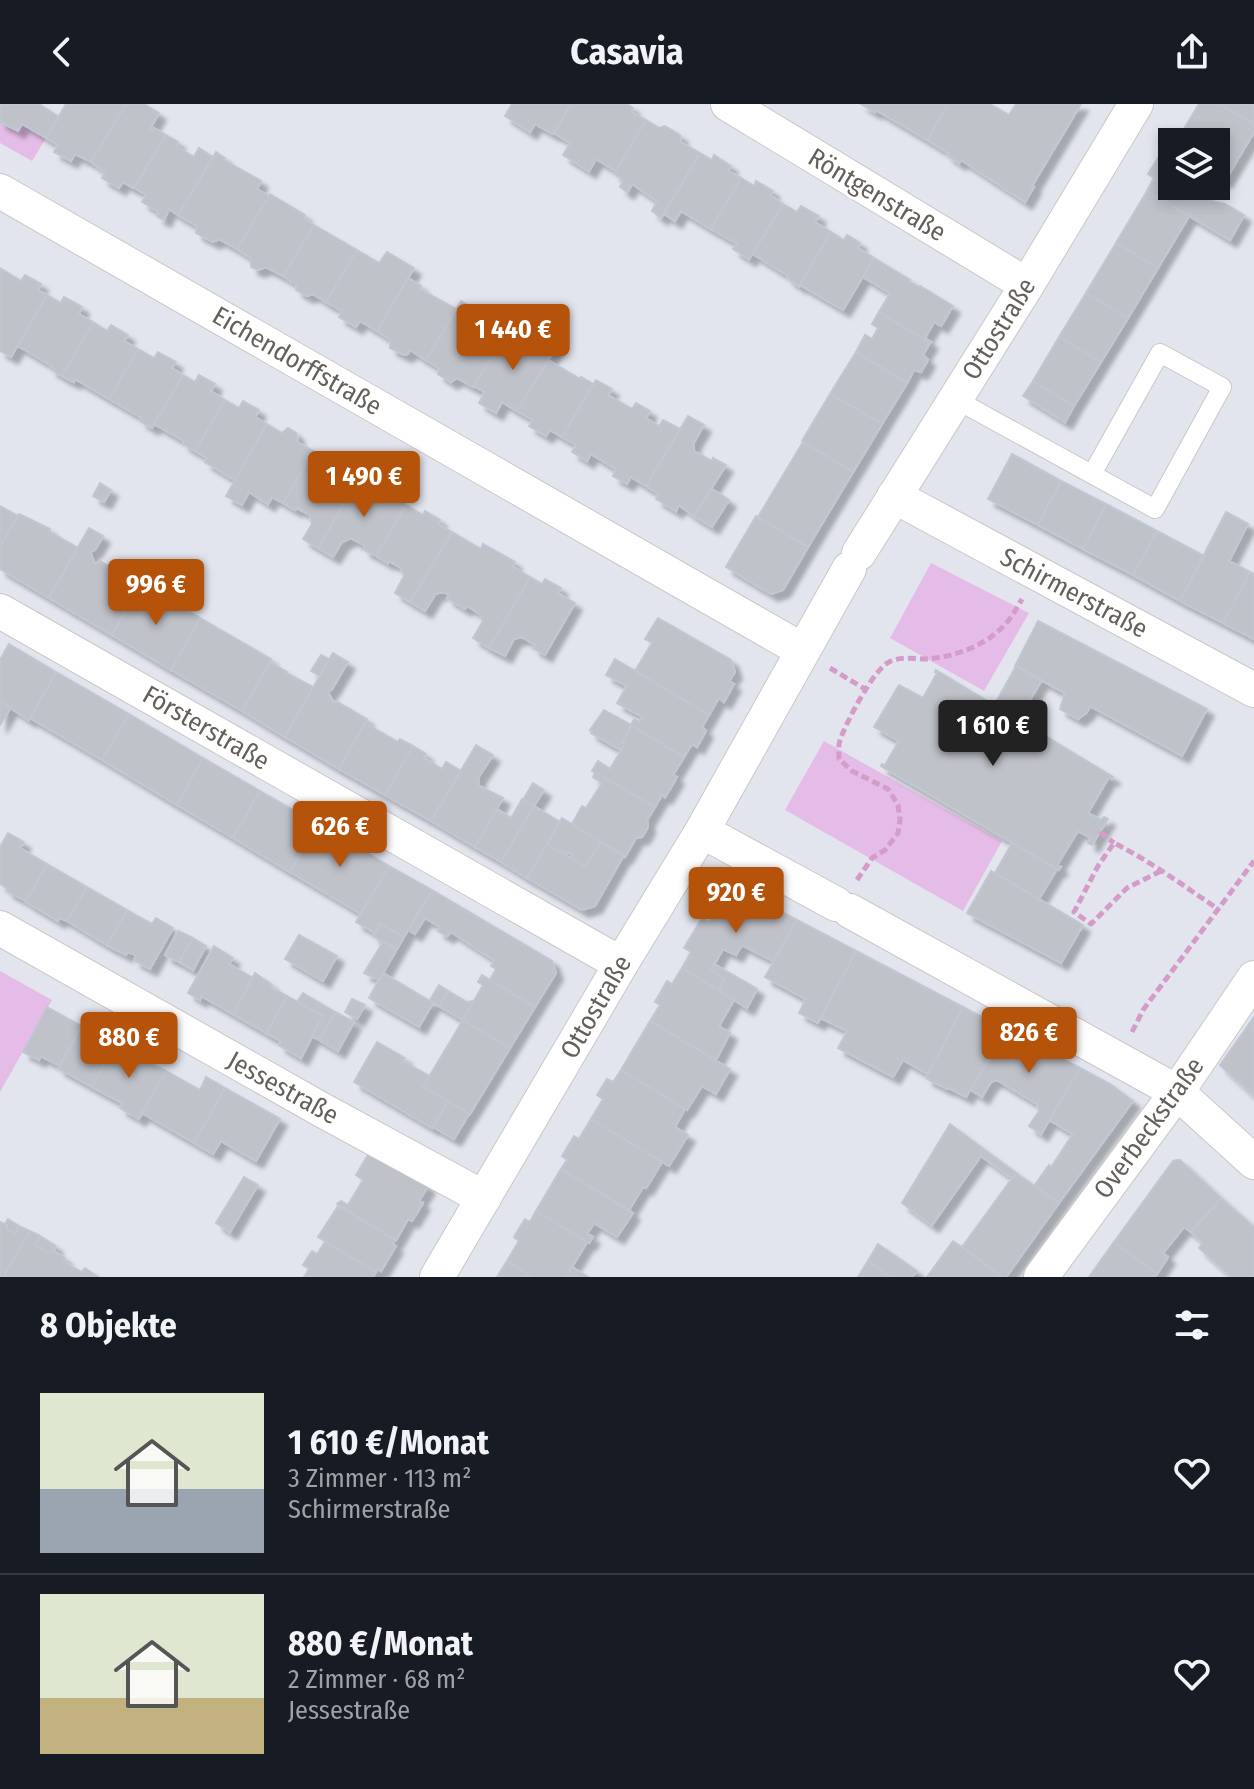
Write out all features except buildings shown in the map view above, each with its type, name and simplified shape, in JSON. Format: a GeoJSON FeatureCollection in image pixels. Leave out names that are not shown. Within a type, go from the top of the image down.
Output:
{"type":"FeatureCollection","features":[{"type":"Feature","properties":{"kind":"street","name":"Röntgenstraße"},"geometry":{"type":"LineString","coordinates":[[728,104],[1027,285]]}},
{"type":"Feature","properties":{"kind":"street","name":"Ottostraße"},"geometry":{"type":"LineString","coordinates":[[437,1277],[702,831],[854,561],[1136,104]]}},
{"type":"Feature","properties":{"kind":"street","name":"Eichendorffstraße"},"geometry":{"type":"LineString","coordinates":[[0,191],[802,650]]}},
{"type":"Feature","properties":{"kind":"street","name":"Schirmerstraße"},"geometry":{"type":"LineString","coordinates":[[894,496],[1254,690]]}},
{"type":"Feature","properties":{"kind":"street","name":"Försterstraße"},"geometry":{"type":"LineString","coordinates":[[0,611],[621,964]]}},
{"type":"Feature","properties":{"kind":"street"},"geometry":{"type":"LineString","coordinates":[[702,831],[847,900],[1177,1092],[1254,1162]]}},
{"type":"Feature","properties":{"kind":"street","name":"Jessestraße"},"geometry":{"type":"LineString","coordinates":[[0,928],[484,1198]]}},
{"type":"Feature","properties":{"kind":"street","name":"Overbeckstraße"},"geometry":{"type":"LineString","coordinates":[[1041,1277],[1177,1092],[1254,978]]}},
{"type":"Feature","properties":{"kind":"lane"},"geometry":{"type":"LineString","coordinates":[[955,399],[1155,509],[1222,387],[1160,353],[1092,474]]}},
{"type":"Feature","properties":{"kind":"path"},"geometry":{"type":"LineString","coordinates":[[847,900],[872,858],[885,850],[898,833],[900,820],[898,805],[888,789],[852,771],[839,759],[839,742],[865,689],[888,662],[941,658],[961,652],[994,634],[1007,622],[1037,574]]}},
{"type":"Feature","properties":{"kind":"path"},"geometry":{"type":"LineString","coordinates":[[833,670],[865,689]]}},
{"type":"Feature","properties":{"kind":"path"},"geometry":{"type":"LineString","coordinates":[[1100,832],[1218,909]]}},
{"type":"Feature","properties":{"kind":"path"},"geometry":{"type":"LineString","coordinates":[[1114,843],[1074,912],[1091,924],[1127,888],[1161,871]]}},
{"type":"Feature","properties":{"kind":"path"},"geometry":{"type":"LineString","coordinates":[[1118,1058],[1143,1010],[1254,861]]}},
{"type":"Feature","properties":{"kind":"shaded area"},"geometry":{"type":"Polygon","coordinates":[[[0,122],[22,124],[46,138],[32,161],[0,143],[0,122]]]}},
{"type":"Feature","properties":{"kind":"shaded area"},"geometry":{"type":"Polygon","coordinates":[[[931,563],[1029,613],[984,691],[890,638],[931,563]]]}},
{"type":"Feature","properties":{"kind":"shaded area"},"geometry":{"type":"Polygon","coordinates":[[[824,741],[1002,841],[963,911],[785,810],[824,741]]]}},
{"type":"Feature","properties":{"kind":"shaded area"},"geometry":{"type":"Polygon","coordinates":[[[0,971],[52,1000],[0,1092],[0,971]]]}}]}
